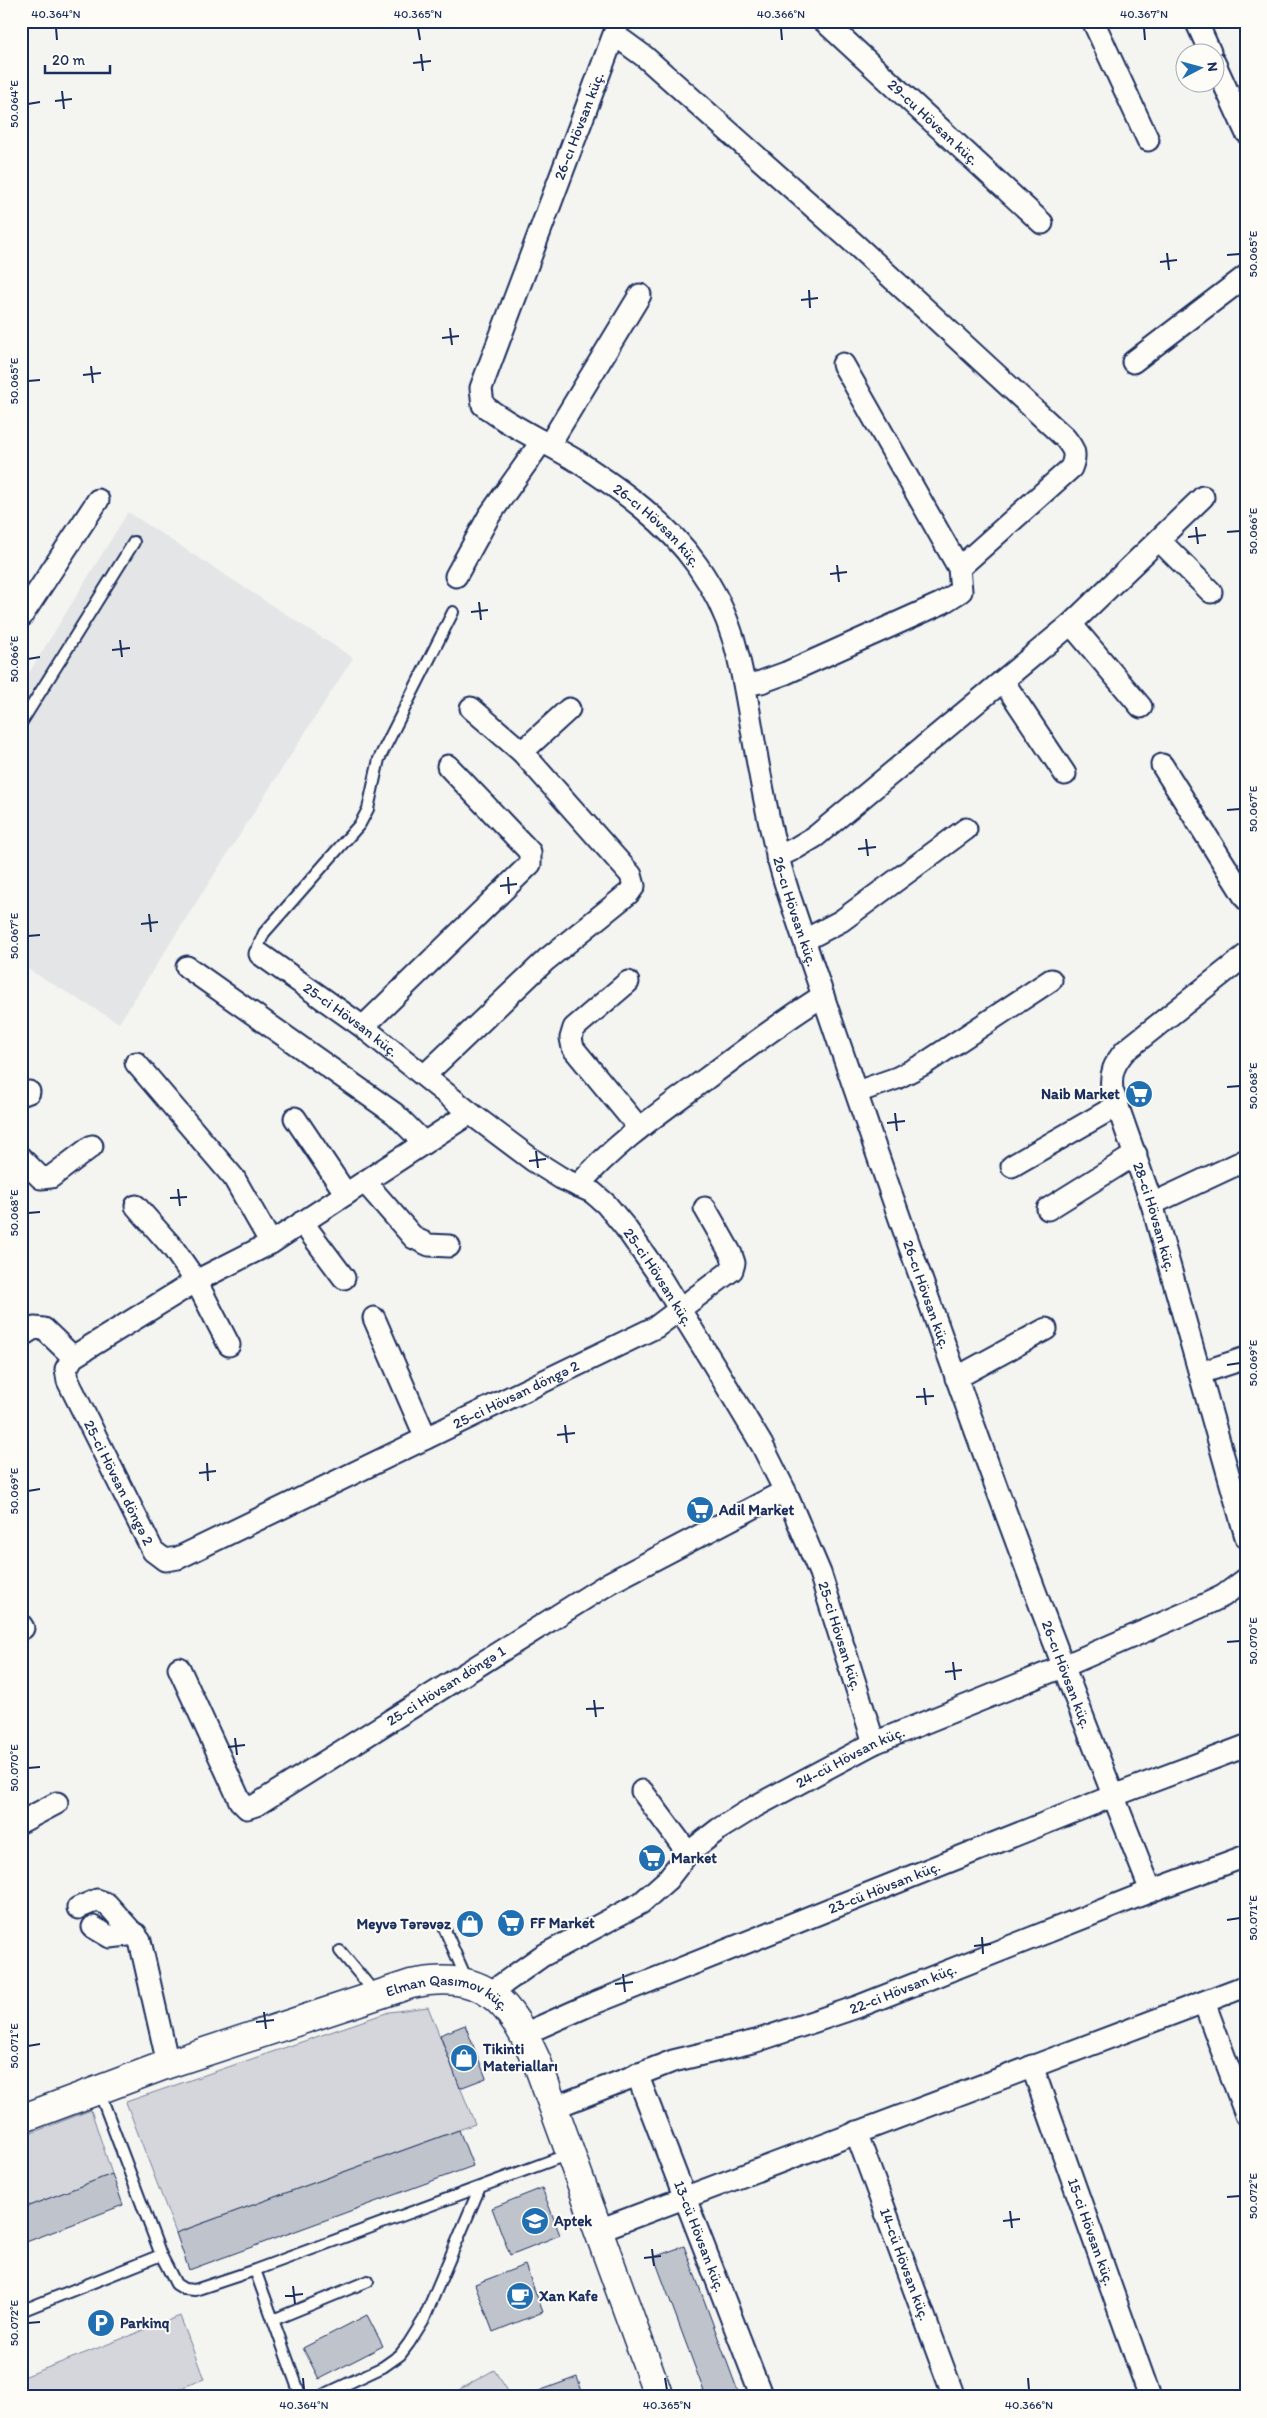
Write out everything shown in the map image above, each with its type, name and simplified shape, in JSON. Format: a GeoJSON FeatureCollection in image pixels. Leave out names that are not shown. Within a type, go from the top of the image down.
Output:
{"type":"FeatureCollection","features":[{"type":"Feature","properties":{"kind":"main road","name":"Elman Qasımov küç."},"geometry":{"type":"LineString","coordinates":[[21,2119],[168,2064],[377,1995],[431,1980],[479,1987],[506,2008],[524,2034],[555,2108],[659,2397]]}},
{"type":"Feature","properties":{"kind":"street","name":"29-cu Hövsan küç."},"geometry":{"type":"LineString","coordinates":[[824,21],[1042,223]]}},
{"type":"Feature","properties":{"kind":"street"},"geometry":{"type":"LineString","coordinates":[[1092,21],[1148,140]]}},
{"type":"Feature","properties":{"kind":"street"},"geometry":{"type":"LineString","coordinates":[[1196,21],[1205,42]]}},
{"type":"Feature","properties":{"kind":"street"},"geometry":{"type":"LineString","coordinates":[[617,28],[645,56],[1065,438],[1074,450],[1075,458],[1071,468],[959,568]]}},
{"type":"Feature","properties":{"kind":"street","name":"26-cı Hövsan küç."},"geometry":{"type":"LineString","coordinates":[[617,28],[583,111],[481,388],[483,405],[498,417],[578,462],[645,510],[677,540],[692,558],[716,595],[733,634],[741,660],[765,804],[777,857],[823,996],[956,1378],[1062,1667],[1151,1891]]}},
{"type":"Feature","properties":{"kind":"street"},"geometry":{"type":"LineString","coordinates":[[1224,84],[1246,132]]}},
{"type":"Feature","properties":{"kind":"street"},"geometry":{"type":"LineString","coordinates":[[1133,362],[1246,276]]}},
{"type":"Feature","properties":{"kind":"street"},"geometry":{"type":"LineString","coordinates":[[456,576],[484,524],[545,443],[640,294]]}},
{"type":"Feature","properties":{"kind":"street"},"geometry":{"type":"LineString","coordinates":[[745,686],[786,673],[942,603],[961,591],[959,568],[843,364]]}},
{"type":"Feature","properties":{"kind":"street"},"geometry":{"type":"LineString","coordinates":[[777,857],[816,836],[1071,624],[1160,541],[1203,497]]}},
{"type":"Feature","properties":{"kind":"street"},"geometry":{"type":"LineString","coordinates":[[21,617],[98,500]]}},
{"type":"Feature","properties":{"kind":"street"},"geometry":{"type":"LineString","coordinates":[[1160,541],[1211,592]]}},
{"type":"Feature","properties":{"kind":"street"},"geometry":{"type":"LineString","coordinates":[[1071,624],[1142,707]]}},
{"type":"Feature","properties":{"kind":"street"},"geometry":{"type":"LineString","coordinates":[[1003,681],[1066,774]]}},
{"type":"Feature","properties":{"kind":"street"},"geometry":{"type":"LineString","coordinates":[[425,1075],[546,960],[629,893],[634,886],[631,875],[522,752],[471,708]]}},
{"type":"Feature","properties":{"kind":"street"},"geometry":{"type":"LineString","coordinates":[[522,752],[569,709]]}},
{"type":"Feature","properties":{"kind":"street"},"geometry":{"type":"LineString","coordinates":[[1162,765],[1246,899]]}},
{"type":"Feature","properties":{"kind":"street"},"geometry":{"type":"LineString","coordinates":[[363,1027],[530,864],[530,852],[448,766]]}},
{"type":"Feature","properties":{"kind":"street"},"geometry":{"type":"LineString","coordinates":[[805,940],[841,921],[966,829]]}},
{"type":"Feature","properties":{"kind":"street","name":"25-ci Hövsan küç."},"geometry":{"type":"LineString","coordinates":[[260,954],[363,1027],[470,1113],[534,1161],[592,1192],[606,1204],[625,1227],[680,1309],[762,1445],[785,1491],[820,1573],[874,1743]]}},
{"type":"Feature","properties":{"kind":"street","name":"28-ci Hövsan küç."},"geometry":{"type":"LineString","coordinates":[[1246,955],[1125,1051],[1116,1062],[1110,1076],[1112,1090],[1152,1204],[1246,1537]]}},
{"type":"Feature","properties":{"kind":"street"},"geometry":{"type":"LineString","coordinates":[[187,967],[395,1114],[424,1143]]}},
{"type":"Feature","properties":{"kind":"street"},"geometry":{"type":"LineString","coordinates":[[856,1092],[897,1078],[924,1064],[1051,980]]}},
{"type":"Feature","properties":{"kind":"street"},"geometry":{"type":"LineString","coordinates":[[628,982],[574,1028],[570,1038],[573,1048],[640,1128]]}},
{"type":"Feature","properties":{"kind":"street"},"geometry":{"type":"LineString","coordinates":[[578,1186],[598,1162],[640,1128],[795,1013],[823,996]]}},
{"type":"Feature","properties":{"kind":"street"},"geometry":{"type":"LineString","coordinates":[[136,1063],[234,1178],[271,1243]]}},
{"type":"Feature","properties":{"kind":"street"},"geometry":{"type":"LineString","coordinates":[[1012,1166],[1118,1105]]}},
{"type":"Feature","properties":{"kind":"street"},"geometry":{"type":"LineString","coordinates":[[21,1336],[34,1328],[44,1329],[73,1357],[196,1281],[271,1243],[470,1113]]}},
{"type":"Feature","properties":{"kind":"street"},"geometry":{"type":"LineString","coordinates":[[295,1118],[346,1194]]}},
{"type":"Feature","properties":{"kind":"street"},"geometry":{"type":"LineString","coordinates":[[21,1158],[41,1178],[51,1177],[92,1146]]}},
{"type":"Feature","properties":{"kind":"street"},"geometry":{"type":"LineString","coordinates":[[1048,1209],[1136,1154]]}},
{"type":"Feature","properties":{"kind":"street"},"geometry":{"type":"LineString","coordinates":[[1152,1204],[1246,1160]]}},
{"type":"Feature","properties":{"kind":"street"},"geometry":{"type":"LineString","coordinates":[[365,1182],[414,1238],[429,1245],[449,1246]]}},
{"type":"Feature","properties":{"kind":"street"},"geometry":{"type":"LineString","coordinates":[[136,1206],[173,1248],[196,1281],[228,1345]]}},
{"type":"Feature","properties":{"kind":"street","name":"25-ci Hövsan döngə 2"},"geometry":{"type":"LineString","coordinates":[[73,1357],[66,1369],[68,1381],[153,1551],[165,1560],[178,1558],[656,1326],[732,1270],[734,1263],[705,1208]]}},
{"type":"Feature","properties":{"kind":"street"},"geometry":{"type":"LineString","coordinates":[[302,1222],[344,1278]]}},
{"type":"Feature","properties":{"kind":"street"},"geometry":{"type":"LineString","coordinates":[[374,1318],[426,1438]]}},
{"type":"Feature","properties":{"kind":"street"},"geometry":{"type":"LineString","coordinates":[[956,1378],[1046,1329]]}},
{"type":"Feature","properties":{"kind":"street"},"geometry":{"type":"LineString","coordinates":[[1200,1372],[1246,1358]]}},
{"type":"Feature","properties":{"kind":"street","name":"25-ci Hövsan döngə 1"},"geometry":{"type":"LineString","coordinates":[[179,1668],[240,1801],[247,1808],[256,1806],[611,1582],[785,1491]]}},
{"type":"Feature","properties":{"kind":"street","name":"24-cü Hövsan küç."},"geometry":{"type":"LineString","coordinates":[[479,1987],[641,1903],[667,1880],[688,1853],[719,1829],[756,1806],[874,1743],[1062,1667],[1200,1607],[1223,1596],[1246,1579]]}},
{"type":"Feature","properties":{"kind":"street","name":"23-cü Hövsan küç."},"geometry":{"type":"LineString","coordinates":[[524,2034],[587,2006],[1113,1796],[1246,1746]]}},
{"type":"Feature","properties":{"kind":"street"},"geometry":{"type":"LineString","coordinates":[[642,1791],[688,1853]]}},
{"type":"Feature","properties":{"kind":"street"},"geometry":{"type":"LineString","coordinates":[[21,1822],[57,1802]]}},
{"type":"Feature","properties":{"kind":"street","name":"22-ci Hövsan küç."},"geometry":{"type":"LineString","coordinates":[[555,2108],[637,2074],[683,2059],[756,2041],[857,2007],[1151,1891],[1246,1856]]}},
{"type":"Feature","properties":{"kind":"street"},"geometry":{"type":"LineString","coordinates":[[78,1908],[97,1900],[107,1904],[136,1934],[140,1941],[168,2064]]}},
{"type":"Feature","properties":{"kind":"street"},"geometry":{"type":"LineString","coordinates":[[94,1927],[110,1937],[136,1934]]}},
{"type":"Feature","properties":{"kind":"street"},"geometry":{"type":"LineString","coordinates":[[599,2230],[1246,1986]]}},
{"type":"Feature","properties":{"kind":"street"},"geometry":{"type":"LineString","coordinates":[[1204,2002],[1246,2115]]}},
{"type":"Feature","properties":{"kind":"street","name":"15-ci Hövsan küç."},"geometry":{"type":"LineString","coordinates":[[1032,2066],[1150,2397]]}},
{"type":"Feature","properties":{"kind":"street","name":"13-cü Hövsan küç."},"geometry":{"type":"LineString","coordinates":[[637,2074],[762,2397]]}},
{"type":"Feature","properties":{"kind":"street","name":"14-cü Hövsan küç."},"geometry":{"type":"LineString","coordinates":[[856,2132],[954,2397]]}},
{"type":"Feature","properties":{"kind":"lane"},"geometry":{"type":"LineString","coordinates":[[21,723],[134,542]]}},
{"type":"Feature","properties":{"kind":"lane"},"geometry":{"type":"LineString","coordinates":[[260,954],[258,947],[264,933],[360,824],[368,810],[379,759],[452,612]]}},
{"type":"Feature","properties":{"kind":"lane"},"geometry":{"type":"LineString","coordinates":[[445,1930],[479,1987]]}},
{"type":"Feature","properties":{"kind":"lane"},"geometry":{"type":"LineString","coordinates":[[340,1951],[377,1995]]}},
{"type":"Feature","properties":{"kind":"lane"},"geometry":{"type":"LineString","coordinates":[[99,2090],[161,2255],[176,2284],[184,2289],[196,2290],[255,2270],[571,2153]]}},
{"type":"Feature","properties":{"kind":"lane"},"geometry":{"type":"LineString","coordinates":[[319,2397],[383,2367],[400,2355],[424,2319],[480,2187]]}},
{"type":"Feature","properties":{"kind":"lane"},"geometry":{"type":"LineString","coordinates":[[21,2311],[161,2255]]}},
{"type":"Feature","properties":{"kind":"lane"},"geometry":{"type":"LineString","coordinates":[[255,2270],[301,2397]]}},
{"type":"Feature","properties":{"kind":"lane"},"geometry":{"type":"LineString","coordinates":[[273,2320],[368,2281]]}},
{"type":"Feature","properties":{"kind":"shaded area"},"geometry":{"type":"Polygon","coordinates":[[[128,512],[353,658],[119,1023],[21,965],[21,686],[128,512]]]}},
{"type":"Feature","properties":{"kind":"shaded area"},"geometry":{"type":"Polygon","coordinates":[[[428,2007],[475,2124],[176,2233],[126,2102],[389,2012],[428,2007]]]}},
{"type":"Feature","properties":{"kind":"shaded area"},"geometry":{"type":"Polygon","coordinates":[[[91,2110],[112,2174],[21,2209],[21,2137],[91,2110]]]}},
{"type":"Feature","properties":{"kind":"shaded area"},"geometry":{"type":"Polygon","coordinates":[[[180,2316],[204,2379],[158,2397],[21,2397],[21,2378],[180,2316]]]}},
{"type":"Feature","properties":{"kind":"shaded area"},"geometry":{"type":"Polygon","coordinates":[[[494,2370],[512,2397],[446,2397],[494,2370]]]}},
{"type":"Feature","properties":{"kind":"building"},"geometry":{"type":"Polygon","coordinates":[[[465,2025],[486,2078],[460,2088],[440,2035],[465,2025]]]}},
{"type":"Feature","properties":{"kind":"building"},"geometry":{"type":"Polygon","coordinates":[[[459,2130],[473,2166],[189,2270],[176,2233],[459,2130]]]}},
{"type":"Feature","properties":{"kind":"building"},"geometry":{"type":"Polygon","coordinates":[[[112,2174],[123,2205],[21,2244],[21,2209],[112,2174]]]}},
{"type":"Feature","properties":{"kind":"building"},"geometry":{"type":"Polygon","coordinates":[[[542,2188],[560,2235],[510,2255],[492,2208],[542,2188]]]}},
{"type":"Feature","properties":{"kind":"building"},"geometry":{"type":"Polygon","coordinates":[[[684,2246],[740,2397],[706,2397],[654,2257],[684,2246]]]}},
{"type":"Feature","properties":{"kind":"building"},"geometry":{"type":"Polygon","coordinates":[[[525,2265],[543,2312],[493,2332],[475,2284],[525,2265]]]}},
{"type":"Feature","properties":{"kind":"building"},"geometry":{"type":"Polygon","coordinates":[[[367,2315],[383,2346],[319,2379],[303,2348],[367,2315]]]}},
{"type":"Feature","properties":{"kind":"building"},"geometry":{"type":"Polygon","coordinates":[[[577,2377],[584,2397],[529,2397],[528,2395],[577,2377]]]}},
{"type":"Feature","properties":{"kind":"place","name":"Naib Market"},"geometry":{"type":"Point","coordinates":[1139,1094]}},
{"type":"Feature","properties":{"kind":"place","name":"Adil Market"},"geometry":{"type":"Point","coordinates":[700,1510]}},
{"type":"Feature","properties":{"kind":"place","name":"Market"},"geometry":{"type":"Point","coordinates":[652,1858]}},
{"type":"Feature","properties":{"kind":"place","name":"FF Market"},"geometry":{"type":"Point","coordinates":[511,1923]}},
{"type":"Feature","properties":{"kind":"place","name":"Meyvə Tərəvəz"},"geometry":{"type":"Point","coordinates":[470,1924]}},
{"type":"Feature","properties":{"kind":"place","name":"Tikinti Materialları"},"geometry":{"type":"Point","coordinates":[464,2058]}},
{"type":"Feature","properties":{"kind":"place","name":"Aptek"},"geometry":{"type":"Point","coordinates":[535,2221]}},
{"type":"Feature","properties":{"kind":"place","name":"Xan Kafe"},"geometry":{"type":"Point","coordinates":[520,2296]}},
{"type":"Feature","properties":{"kind":"place","name":"Parkinq"},"geometry":{"type":"Point","coordinates":[101,2323]}}]}
